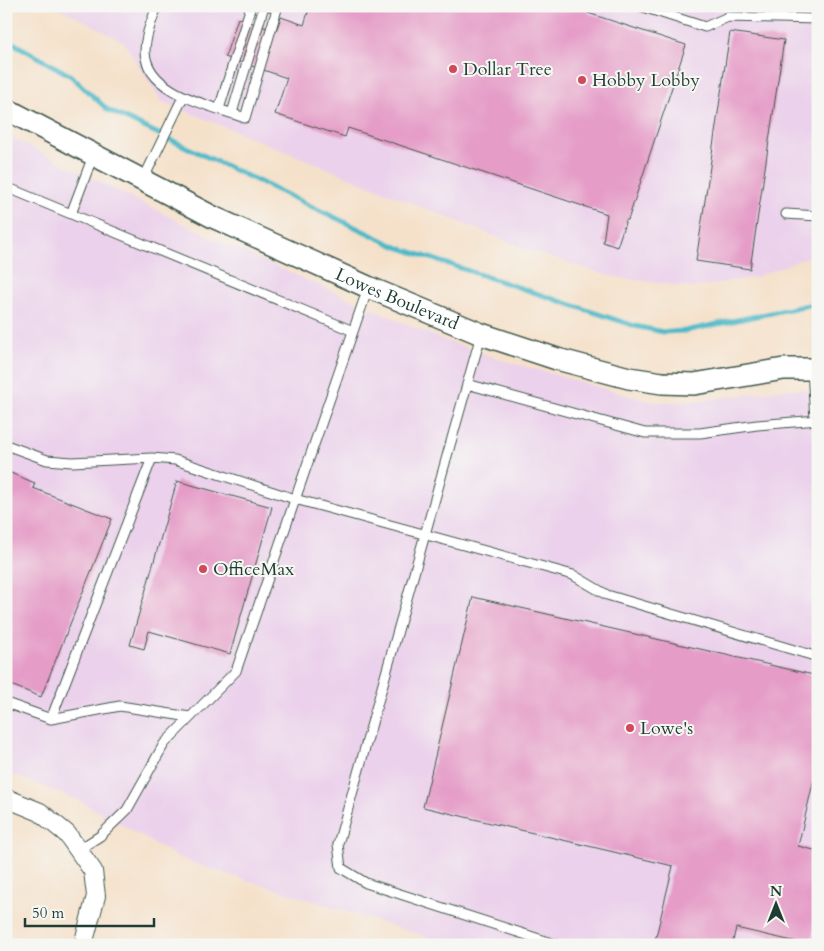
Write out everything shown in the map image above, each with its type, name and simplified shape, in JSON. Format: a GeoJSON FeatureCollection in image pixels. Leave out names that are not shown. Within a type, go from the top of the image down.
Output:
{"type":"FeatureCollection","features":[{"type":"Feature","properties":{"kind":"street","name":"Lowes Boulevard"},"geometry":{"type":"LineString","coordinates":[[6,109],[94,154],[148,171],[213,217],[368,287],[482,334],[557,359],[630,378],[662,383],[694,384],[784,369],[815,369]]}},
{"type":"Feature","properties":{"kind":"street"},"geometry":{"type":"LineString","coordinates":[[6,798],[40,812],[67,834],[93,871],[96,896],[83,945]]}},
{"type":"Feature","properties":{"kind":"lane"},"geometry":{"type":"LineString","coordinates":[[157,6],[148,33],[145,53],[147,60],[160,80],[183,97],[245,118],[277,9],[270,6]]}},
{"type":"Feature","properties":{"kind":"lane"},"geometry":{"type":"LineString","coordinates":[[219,109],[251,6]]}},
{"type":"Feature","properties":{"kind":"lane"},"geometry":{"type":"LineString","coordinates":[[232,113],[264,6]]}},
{"type":"Feature","properties":{"kind":"lane"},"geometry":{"type":"LineString","coordinates":[[640,6],[705,27],[728,17],[818,20]]}},
{"type":"Feature","properties":{"kind":"lane"},"geometry":{"type":"LineString","coordinates":[[728,17],[731,6]]}},
{"type":"Feature","properties":{"kind":"lane"},"geometry":{"type":"LineString","coordinates":[[148,171],[183,97]]}},
{"type":"Feature","properties":{"kind":"lane"},"geometry":{"type":"LineString","coordinates":[[71,214],[94,154]]}},
{"type":"Feature","properties":{"kind":"lane"},"geometry":{"type":"LineString","coordinates":[[6,187],[353,331]]}},
{"type":"Feature","properties":{"kind":"lane"},"geometry":{"type":"LineString","coordinates":[[786,214],[818,216]]}},
{"type":"Feature","properties":{"kind":"lane"},"geometry":{"type":"LineString","coordinates":[[78,850],[100,836],[127,810],[164,744],[236,670],[368,287]]}},
{"type":"Feature","properties":{"kind":"lane"},"geometry":{"type":"LineString","coordinates":[[482,334],[338,844],[341,868],[366,883],[558,945]]}},
{"type":"Feature","properties":{"kind":"lane"},"geometry":{"type":"LineString","coordinates":[[468,384],[645,433],[700,433],[757,424],[817,420],[815,369]]}},
{"type":"Feature","properties":{"kind":"lane"},"geometry":{"type":"LineString","coordinates":[[6,445],[46,460],[88,462],[152,458],[175,460],[295,499],[573,575],[607,594],[818,657]]}},
{"type":"Feature","properties":{"kind":"lane"},"geometry":{"type":"LineString","coordinates":[[51,720],[152,458]]}},
{"type":"Feature","properties":{"kind":"lane"},"geometry":{"type":"LineString","coordinates":[[6,703],[51,720],[120,706],[190,717]]}},
{"type":"Feature","properties":{"kind":"shaded area"},"geometry":{"type":"Polygon","coordinates":[[[56,6],[818,6],[818,253],[756,277],[693,288],[609,276],[526,249],[161,101],[124,42],[56,6]]]}},
{"type":"Feature","properties":{"kind":"shaded area"},"geometry":{"type":"Polygon","coordinates":[[[6,135],[212,238],[436,337],[502,360],[652,402],[690,402],[787,389],[818,390],[818,945],[452,945],[183,860],[80,801],[6,772],[6,135]]]}},
{"type":"Feature","properties":{"kind":"building"},"geometry":{"type":"Polygon","coordinates":[[[310,6],[591,6],[588,13],[686,45],[628,220],[626,220],[617,247],[603,242],[607,214],[348,128],[345,137],[275,114],[287,78],[225,57],[238,18],[276,31],[281,17],[304,25],[310,6]]]}},
{"type":"Feature","properties":{"kind":"building"},"geometry":{"type":"Polygon","coordinates":[[[730,32],[784,40],[750,269],[696,261],[730,32]]]}},
{"type":"Feature","properties":{"kind":"building"},"geometry":{"type":"Polygon","coordinates":[[[6,471],[35,483],[33,488],[112,519],[41,697],[6,683],[6,471]]]}},
{"type":"Feature","properties":{"kind":"building","name":"OfficeMax"},"geometry":{"type":"Polygon","coordinates":[[[177,481],[272,507],[230,654],[149,631],[144,649],[130,645],[177,481]]]}},
{"type":"Feature","properties":{"kind":"building","name":"Lowe's"},"geometry":{"type":"Polygon","coordinates":[[[473,597],[818,676],[818,780],[814,779],[798,846],[818,851],[818,915],[810,945],[736,928],[732,945],[654,945],[673,866],[423,807],[473,597]]]}},
{"type":"Feature","properties":{"kind":"waterway"},"geometry":{"type":"LineString","coordinates":[[6,39],[71,76],[108,110],[397,247],[635,326],[663,332],[685,331],[818,303]]}},
{"type":"Feature","properties":{"kind":"place","name":"Dollar Tree"},"geometry":{"type":"Point","coordinates":[453,69]}},
{"type":"Feature","properties":{"kind":"place","name":"Hobby Lobby"},"geometry":{"type":"Point","coordinates":[582,80]}},
{"type":"Feature","properties":{"kind":"place","name":"OfficeMax"},"geometry":{"type":"Point","coordinates":[203,569]}},
{"type":"Feature","properties":{"kind":"place","name":"Lowe's"},"geometry":{"type":"Point","coordinates":[630,728]}}]}
